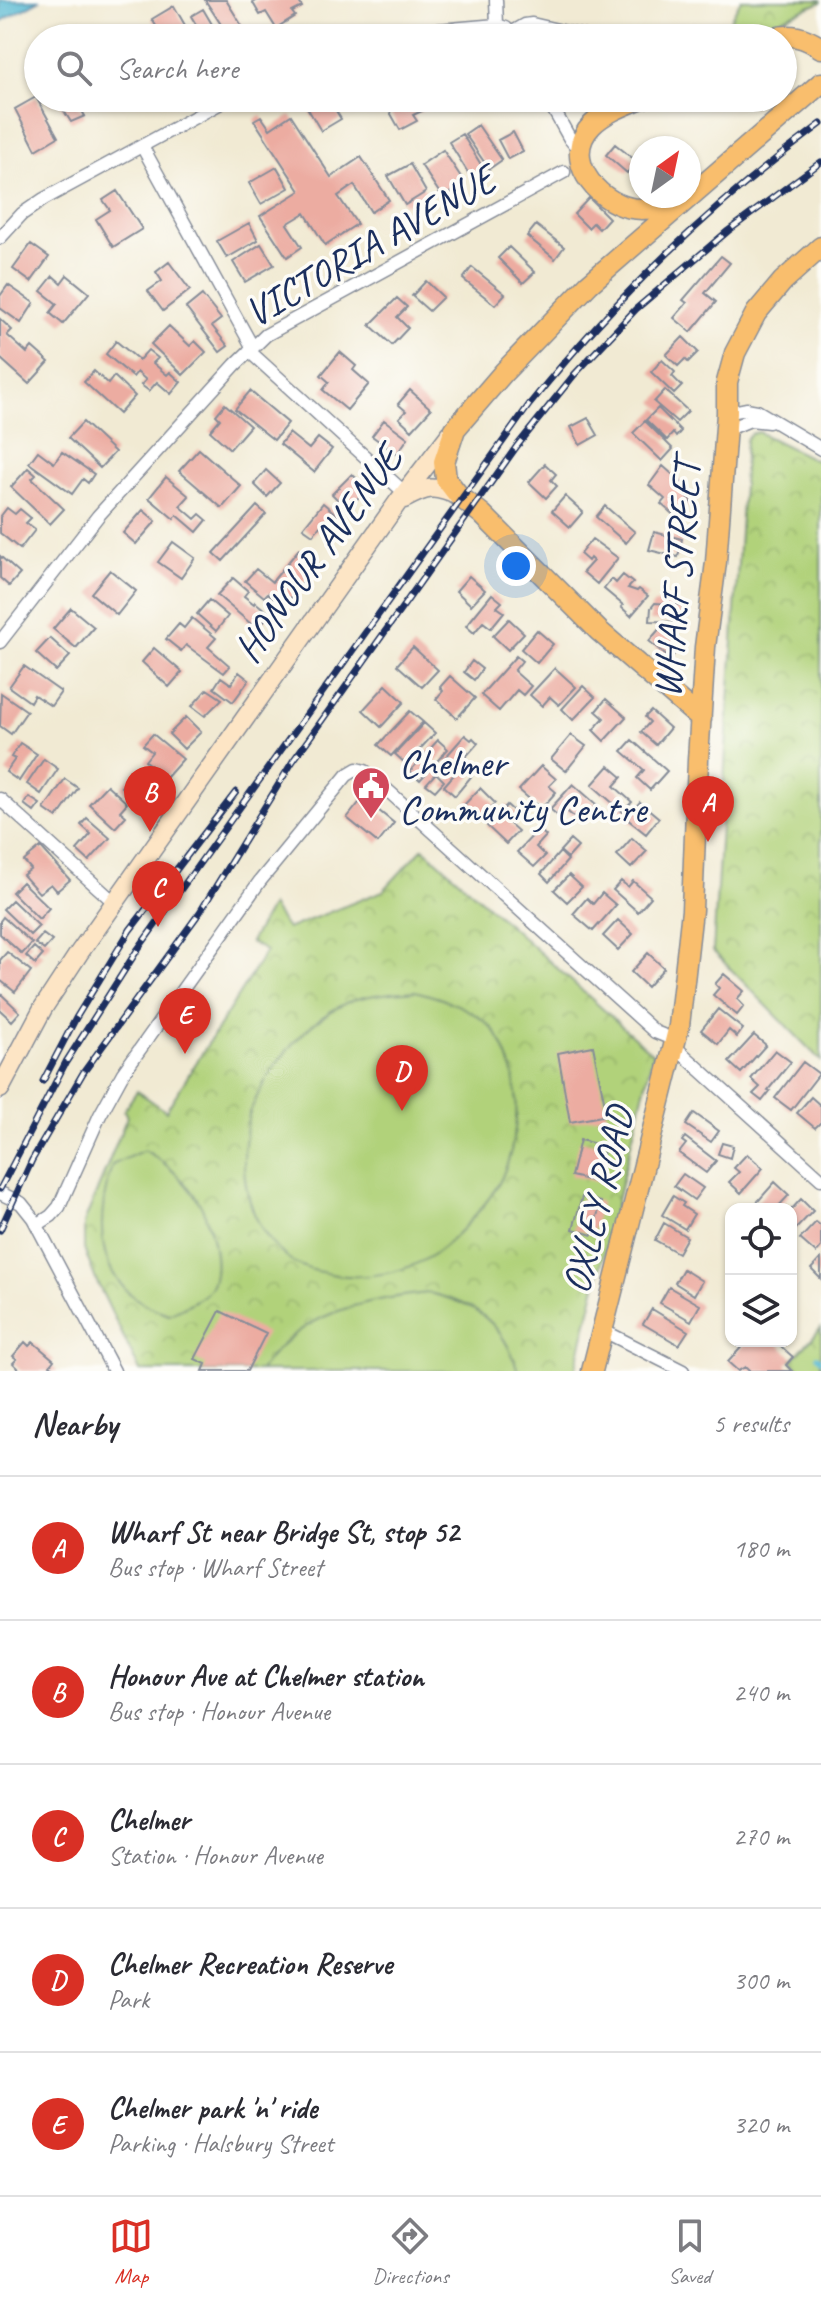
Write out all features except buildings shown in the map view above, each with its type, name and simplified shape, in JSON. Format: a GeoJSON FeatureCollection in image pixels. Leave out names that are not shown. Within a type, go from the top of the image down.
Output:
{"type":"FeatureCollection","features":[{"type":"Feature","properties":{"kind":"main road"},"geometry":{"type":"LineString","coordinates":[[797,36],[821,48]]}},
{"type":"Feature","properties":{"kind":"main road","name":"HONOUR AVENUE"},"geometry":{"type":"LineString","coordinates":[[797,104],[821,83]]}},
{"type":"Feature","properties":{"kind":"main road"},"geometry":{"type":"LineString","coordinates":[[614,112],[596,121],[586,134],[581,152],[582,166],[588,180],[601,193],[629,207]]}},
{"type":"Feature","properties":{"kind":"main road","name":"HONOUR AVENUE"},"geometry":{"type":"LineString","coordinates":[[701,186],[787,112]]}},
{"type":"Feature","properties":{"kind":"main road","name":"HONOUR AVENUE"},"geometry":{"type":"LineString","coordinates":[[0,1089],[43,1008],[402,498],[455,429],[513,362],[589,284],[675,208]]}},
{"type":"Feature","properties":{"kind":"main road","name":"WHARF STREET"},"geometry":{"type":"LineString","coordinates":[[675,1043],[683,1001],[692,910],[705,647],[716,562],[729,369],[749,323],[763,303],[821,247]]}},
{"type":"Feature","properties":{"kind":"main road"},"geometry":{"type":"LineString","coordinates":[[455,429],[443,467],[446,479],[459,496],[482,514],[599,631],[701,719]]}},
{"type":"Feature","properties":{"kind":"main road"},"geometry":{"type":"LineString","coordinates":[[402,498],[430,487],[459,496]]}},
{"type":"Feature","properties":{"kind":"main road","name":"OXLEY ROAD"},"geometry":{"type":"LineString","coordinates":[[592,1371],[675,1043]]}},
{"type":"Feature","properties":{"kind":"street"},"geometry":{"type":"LineString","coordinates":[[496,0],[497,24]]}},
{"type":"Feature","properties":{"kind":"street"},"geometry":{"type":"LineString","coordinates":[[1,236],[33,206],[204,112]]}},
{"type":"Feature","properties":{"kind":"street"},"geometry":{"type":"LineString","coordinates":[[555,112],[581,152]]}},
{"type":"Feature","properties":{"kind":"street"},"geometry":{"type":"LineString","coordinates":[[142,146],[251,349],[402,498]]}},
{"type":"Feature","properties":{"kind":"street","name":"VICTORIA AVENUE"},"geometry":{"type":"LineString","coordinates":[[0,642],[98,516],[270,332],[564,172]]}},
{"type":"Feature","properties":{"kind":"street"},"geometry":{"type":"LineString","coordinates":[[727,421],[743,410],[754,410],[821,449]]}},
{"type":"Feature","properties":{"kind":"street"},"geometry":{"type":"LineString","coordinates":[[37,1225],[59,1207],[100,1115],[131,1062],[260,881],[343,779],[357,769],[365,771],[387,789],[655,1032],[675,1043],[821,1179]]}},
{"type":"Feature","properties":{"kind":"street"},"geometry":{"type":"LineString","coordinates":[[0,799],[115,903]]}},
{"type":"Feature","properties":{"kind":"street"},"geometry":{"type":"LineString","coordinates":[[0,1193],[25,1207],[37,1225],[114,1371]]}},
{"type":"Feature","properties":{"kind":"street"},"geometry":{"type":"LineString","coordinates":[[602,1330],[683,1371]]}},
{"type":"Feature","properties":{"kind":"green space"},"geometry":{"type":"Polygon","coordinates":[[[741,0],[821,0],[769,24],[728,24],[741,0]]]}},
{"type":"Feature","properties":{"kind":"green space"},"geometry":{"type":"Polygon","coordinates":[[[758,432],[817,461],[821,469],[821,1061],[713,951],[746,439],[758,432]]]}},
{"type":"Feature","properties":{"kind":"green space"},"geometry":{"type":"Polygon","coordinates":[[[423,848],[653,1054],[575,1371],[140,1371],[84,1249],[84,1223],[127,1117],[124,1110],[137,1091],[166,1111],[266,951],[250,942],[271,906],[287,929],[383,891],[423,848]]]}},
{"type":"Feature","properties":{"kind":"green space"},"geometry":{"type":"Polygon","coordinates":[[[415,991],[465,1009],[491,1027],[498,1036],[512,1070],[516,1096],[516,1124],[502,1177],[482,1208],[462,1229],[434,1254],[412,1266],[361,1276],[336,1275],[302,1266],[290,1260],[273,1244],[255,1216],[244,1169],[250,1112],[276,1064],[300,1036],[329,1013],[360,998],[415,991]]]}},
{"type":"Feature","properties":{"kind":"green space"},"geometry":{"type":"Polygon","coordinates":[[[144,1150],[172,1170],[195,1196],[210,1229],[213,1244],[213,1283],[195,1301],[169,1314],[145,1304],[126,1290],[113,1274],[102,1234],[102,1212],[112,1165],[144,1150]]]}},
{"type":"Feature","properties":{"kind":"green space"},"geometry":{"type":"Polygon","coordinates":[[[429,1293],[461,1303],[486,1318],[505,1340],[518,1371],[260,1371],[293,1335],[334,1312],[381,1300],[429,1293]]]}},
{"type":"Feature","properties":{"kind":"green space"},"geometry":{"type":"Polygon","coordinates":[[[821,1328],[821,1371],[802,1371],[791,1361],[821,1328]]]}},
{"type":"Feature","properties":{"kind":"water"},"geometry":{"type":"Polygon","coordinates":[[[0,0],[40,0],[0,22],[0,0]]]}},
{"type":"Feature","properties":{"kind":"waterway"},"geometry":{"type":"LineString","coordinates":[[817,1356],[821,1360]]}},
{"type":"Feature","properties":{"kind":"railway"},"geometry":{"type":"LineString","coordinates":[[0,1189],[66,1062],[138,949],[529,405],[596,327],[666,255],[740,188],[821,124]]}},
{"type":"Feature","properties":{"kind":"railway"},"geometry":{"type":"LineString","coordinates":[[0,1230],[32,1160],[83,1073],[200,912],[293,761],[517,446],[574,375],[636,309],[728,231],[821,162]]}},
{"type":"Feature","properties":{"kind":"railway"},"geometry":{"type":"LineString","coordinates":[[43,1081],[76,1018],[130,930],[236,792]]}},
{"type":"Feature","properties":{"kind":"place","name":"Chelmer Community Centre"},"geometry":{"type":"Point","coordinates":[371,820]}},
{"type":"Feature","properties":{"kind":"place","name":"Honour Ave at Chelmer station"},"geometry":{"type":"Point","coordinates":[150,832]}},
{"type":"Feature","properties":{"kind":"place","name":"Wharf St near Bridge St, stop 52"},"geometry":{"type":"Point","coordinates":[708,842]}},
{"type":"Feature","properties":{"kind":"place","name":"Chelmer"},"geometry":{"type":"Point","coordinates":[158,927]}},
{"type":"Feature","properties":{"kind":"place","name":"Chelmer park 'n' ride"},"geometry":{"type":"Point","coordinates":[185,1054]}},
{"type":"Feature","properties":{"kind":"place","name":"Chelmer Recreation Reserve"},"geometry":{"type":"Point","coordinates":[402,1111]}}]}
